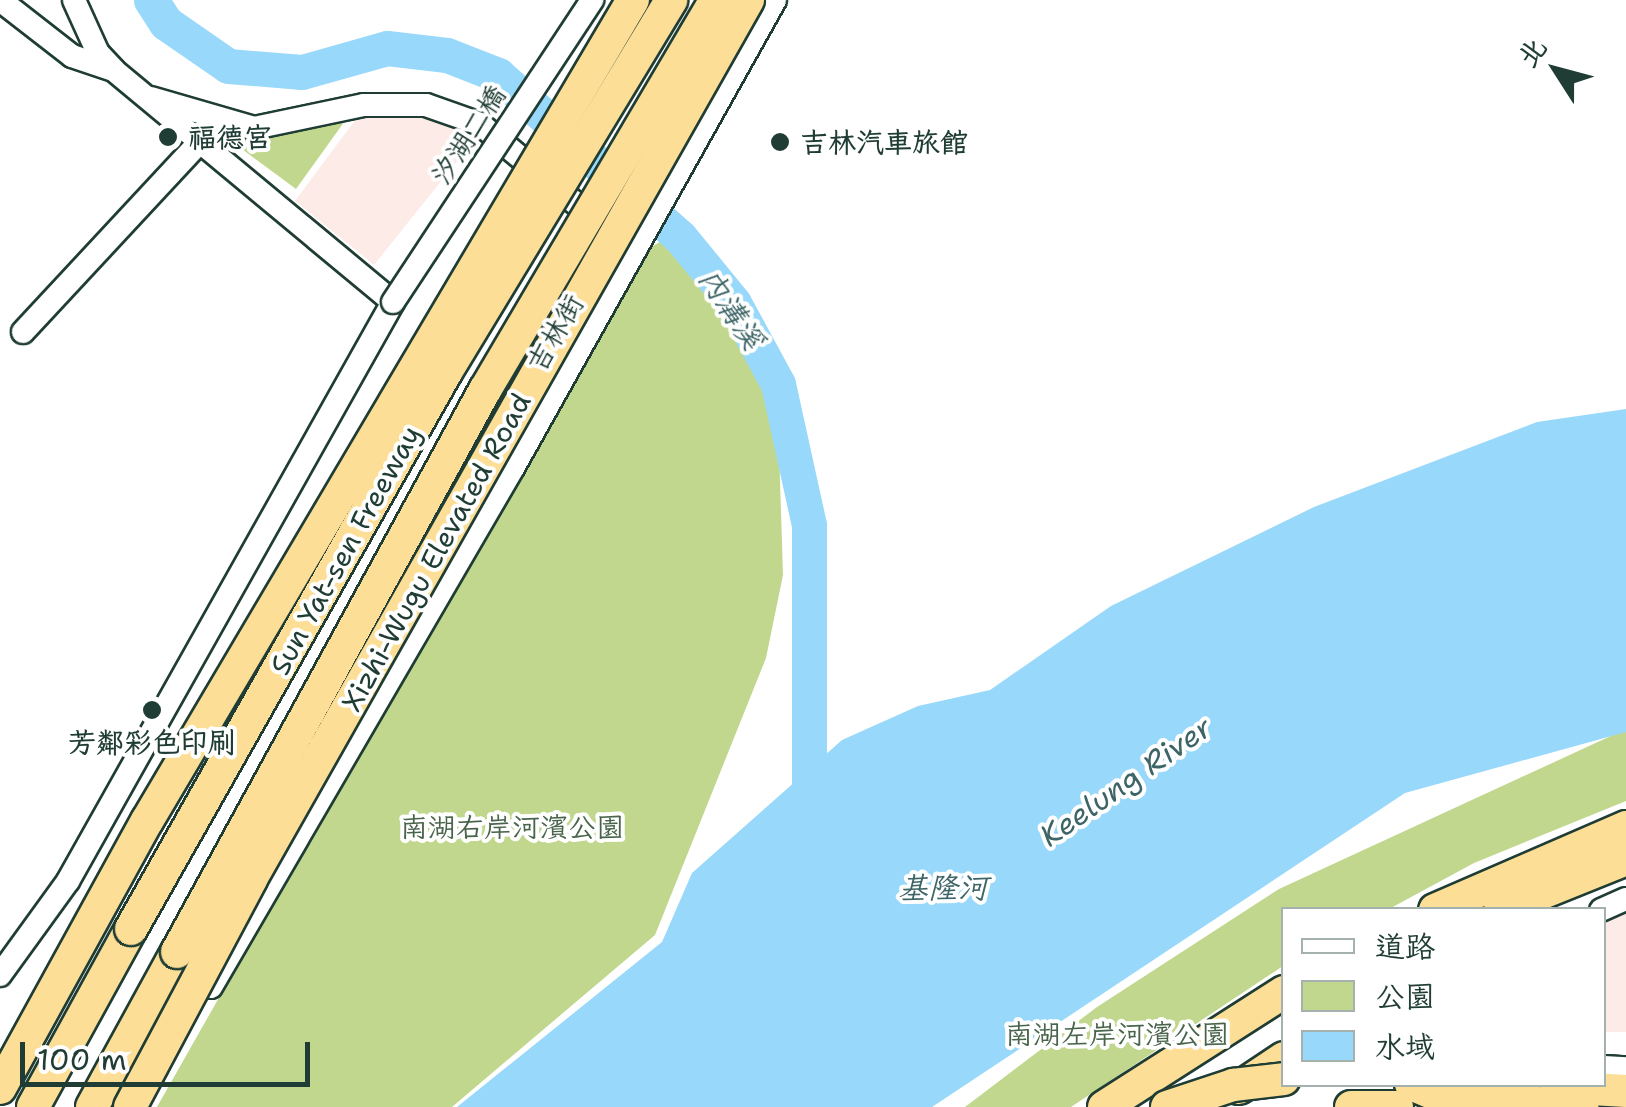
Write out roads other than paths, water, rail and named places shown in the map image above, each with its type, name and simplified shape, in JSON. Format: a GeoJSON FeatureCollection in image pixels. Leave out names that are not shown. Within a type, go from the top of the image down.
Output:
{"type":"FeatureCollection","features":[{"type":"Feature","properties":{"kind":"highway"},"geometry":{"type":"LineString","coordinates":[[0,1088],[148,821],[633,0]]}},
{"type":"Feature","properties":{"kind":"highway","name":"Sun Yat-sen Freeway"},"geometry":{"type":"LineString","coordinates":[[33,1107],[446,372],[671,0]]}},
{"type":"Feature","properties":{"kind":"highway","name":"Sun Yat-sen Freeway"},"geometry":{"type":"LineString","coordinates":[[92,1107],[485,390],[716,0]]}},
{"type":"Feature","properties":{"kind":"highway","name":"Xizhi-Wugu Elevated Road"},"geometry":{"type":"LineString","coordinates":[[130,1107],[250,880],[748,0]]}},
{"type":"Feature","properties":{"kind":"highway"},"geometry":{"type":"LineString","coordinates":[[1441,907],[1626,827]]}},
{"type":"Feature","properties":{"kind":"highway"},"geometry":{"type":"LineString","coordinates":[[1507,907],[1626,859]]}},
{"type":"Feature","properties":{"kind":"highway"},"geometry":{"type":"LineString","coordinates":[[1567,907],[1626,881]]}},
{"type":"Feature","properties":{"kind":"highway"},"geometry":{"type":"LineString","coordinates":[[1104,1107],[1281,994]]}},
{"type":"Feature","properties":{"kind":"highway"},"geometry":{"type":"LineString","coordinates":[[1210,1107],[1281,1060]]}},
{"type":"Feature","properties":{"kind":"highway"},"geometry":{"type":"LineString","coordinates":[[1167,1107],[1233,1085],[1281,1079]]}},
{"type":"Feature","properties":{"kind":"highway"},"geometry":{"type":"LineString","coordinates":[[1419,1087],[1434,1094],[1582,1107]]}},
{"type":"Feature","properties":{"kind":"highway"},"geometry":{"type":"LineString","coordinates":[[1561,1087],[1626,1091]]}},
{"type":"Feature","properties":{"kind":"highway"},"geometry":{"type":"LineString","coordinates":[[1351,1107],[1397,1107]]}},
{"type":"Feature","properties":{"kind":"street"},"geometry":{"type":"LineString","coordinates":[[0,0],[72,56],[114,70]]}},
{"type":"Feature","properties":{"kind":"street"},"geometry":{"type":"LineString","coordinates":[[74,0],[98,53],[114,70],[197,144],[394,302]]}},
{"type":"Feature","properties":{"kind":"street","name":"汐湖二橋"},"geometry":{"type":"LineString","coordinates":[[0,974],[68,881],[394,302],[592,0]]}},
{"type":"Feature","properties":{"kind":"street","name":"吉林街"},"geometry":{"type":"LineString","coordinates":[[141,1107],[640,246],[775,0]]}},
{"type":"Feature","properties":{"kind":"street"},"geometry":{"type":"LineString","coordinates":[[144,94],[254,128],[364,105],[426,105],[480,124],[640,246]]}},
{"type":"Feature","properties":{"kind":"street"},"geometry":{"type":"LineString","coordinates":[[23,332],[197,144]]}},
{"type":"Feature","properties":{"kind":"water","name":"基隆河"},"geometry":{"type":"Polygon","coordinates":[[[1626,409],[1626,732],[1405,793],[932,1107],[457,1107],[662,942],[692,873],[842,740],[918,706],[990,690],[1111,606],[1314,507],[1537,422],[1626,409]]]}},
{"type":"Feature","properties":{"kind":"waterway","name":"內溝溪"},"geometry":{"type":"LineString","coordinates":[[151,0],[166,23],[228,66],[302,72],[387,48],[447,55],[498,75],[680,237],[734,303],[778,384],[809,525],[809,818]]}},
{"type":"Feature","properties":{"kind":"place","name":"福德宮"},"geometry":{"type":"Point","coordinates":[168,137]}},
{"type":"Feature","properties":{"kind":"place","name":"吉林汽車旅館"},"geometry":{"type":"Point","coordinates":[780,142]}},
{"type":"Feature","properties":{"kind":"place","name":"芳鄰彩色印刷"},"geometry":{"type":"Point","coordinates":[152,710]}},
{"type":"Feature","properties":{"kind":"water label","name":"Keelung River"},"geometry":{"type":"Point","coordinates":[1126,782]}},
{"type":"Feature","properties":{"kind":"park label","name":"南湖右岸河濱公園"},"geometry":{"type":"Point","coordinates":[512,827]}},
{"type":"Feature","properties":{"kind":"park label","name":"南湖左岸河濱公園"},"geometry":{"type":"Point","coordinates":[1117,1034]}}]}
